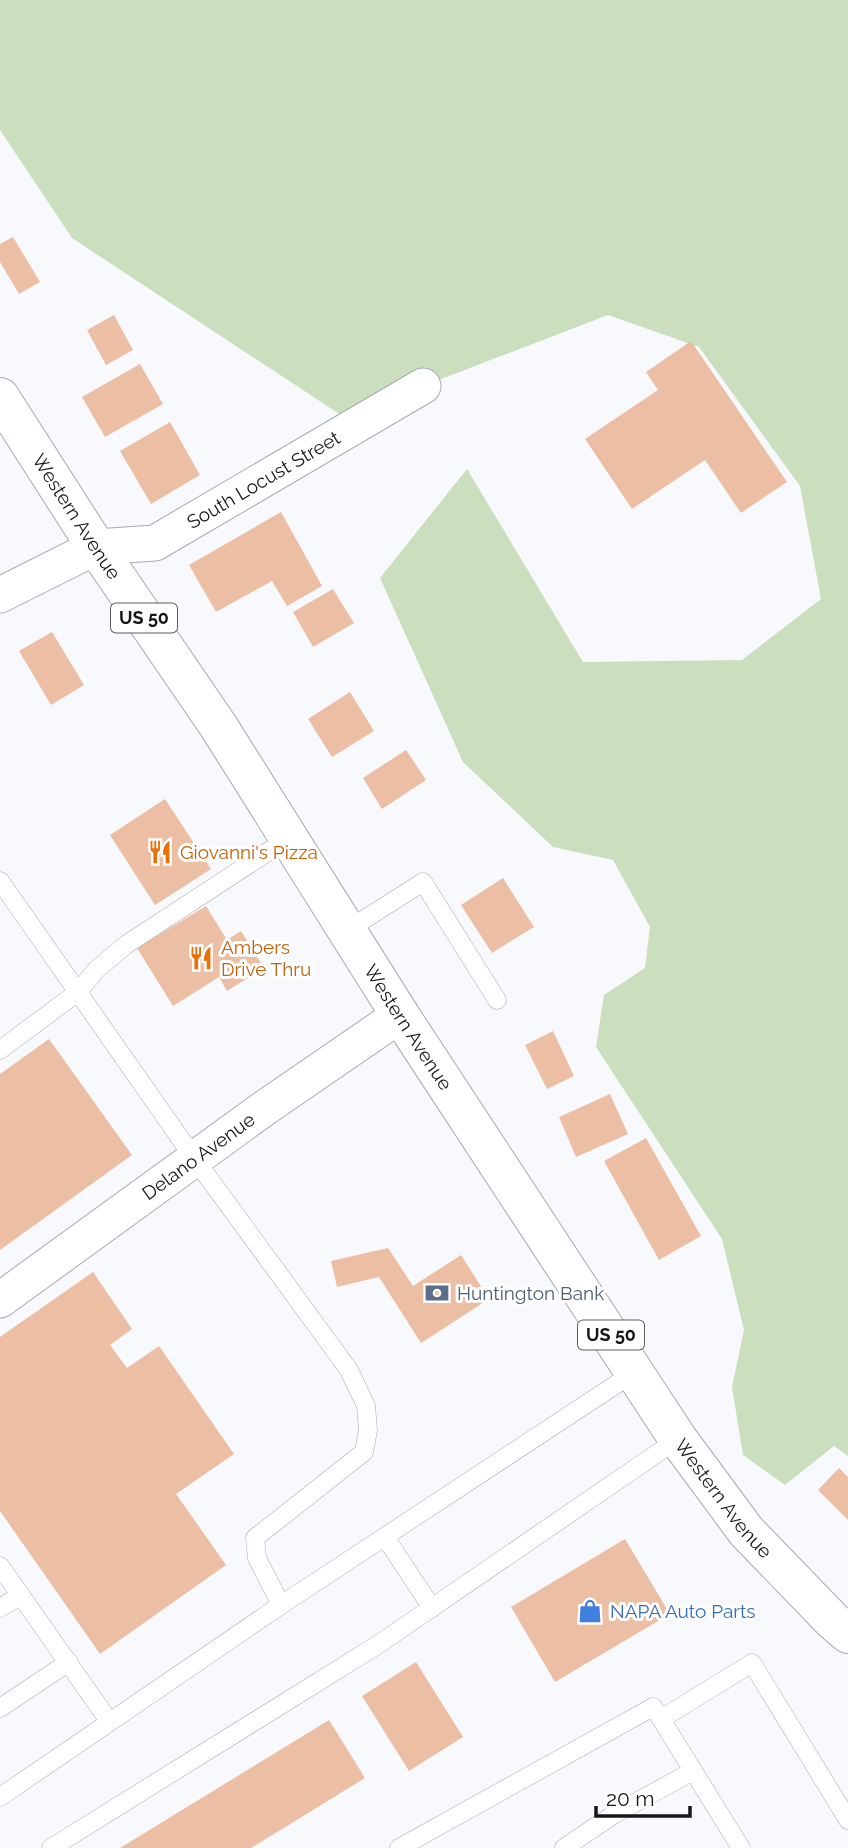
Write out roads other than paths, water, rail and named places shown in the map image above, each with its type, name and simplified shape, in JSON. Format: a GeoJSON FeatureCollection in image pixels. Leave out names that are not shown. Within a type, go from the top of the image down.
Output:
{"type":"FeatureCollection","features":[{"type":"Feature","properties":{"kind":"main road","name":"Western Avenue"},"geometry":{"type":"LineString","coordinates":[[0,397],[96,547],[219,727],[400,1015],[678,1439],[746,1531],[848,1634]]}},
{"type":"Feature","properties":{"kind":"street","name":"South Locust Street"},"geometry":{"type":"LineString","coordinates":[[96,547],[155,543],[423,386]]}},
{"type":"Feature","properties":{"kind":"street"},"geometry":{"type":"LineString","coordinates":[[0,595],[96,547]]}},
{"type":"Feature","properties":{"kind":"street","name":"Delano Avenue"},"geometry":{"type":"LineString","coordinates":[[0,1300],[194,1158],[400,1015]]}},
{"type":"Feature","properties":{"kind":"lane"},"geometry":{"type":"LineString","coordinates":[[0,1050],[78,992],[96,970],[127,944],[289,838]]}},
{"type":"Feature","properties":{"kind":"lane"},"geometry":{"type":"LineString","coordinates":[[0,881],[194,1158],[349,1370],[366,1406],[368,1430],[364,1452],[255,1538],[257,1558],[281,1605]]}},
{"type":"Feature","properties":{"kind":"lane"},"geometry":{"type":"LineString","coordinates":[[346,931],[423,882],[497,1000]]}},
{"type":"Feature","properties":{"kind":"lane"},"geometry":{"type":"LineString","coordinates":[[0,1797],[281,1605],[635,1372]]}},
{"type":"Feature","properties":{"kind":"lane"},"geometry":{"type":"LineString","coordinates":[[51,1848],[379,1644],[678,1439]]}},
{"type":"Feature","properties":{"kind":"lane"},"geometry":{"type":"LineString","coordinates":[[385,1537],[432,1608]]}},
{"type":"Feature","properties":{"kind":"lane"},"geometry":{"type":"LineString","coordinates":[[0,1566],[109,1721]]}},
{"type":"Feature","properties":{"kind":"lane"},"geometry":{"type":"LineString","coordinates":[[0,1608],[20,1595]]}},
{"type":"Feature","properties":{"kind":"lane"},"geometry":{"type":"LineString","coordinates":[[0,1708],[69,1662]]}},
{"type":"Feature","properties":{"kind":"lane"},"geometry":{"type":"LineString","coordinates":[[661,1719],[752,1662],[848,1820]]}},
{"type":"Feature","properties":{"kind":"lane"},"geometry":{"type":"LineString","coordinates":[[399,1848],[653,1707],[741,1848]]}},
{"type":"Feature","properties":{"kind":"lane"},"geometry":{"type":"LineString","coordinates":[[565,1848],[613,1815],[693,1771]]}},
{"type":"Feature","properties":{"kind":"place","name":"Giovanni's Pizza"},"geometry":{"type":"Point","coordinates":[160,852]}},
{"type":"Feature","properties":{"kind":"place","name":"Ambers Drive Thru"},"geometry":{"type":"Point","coordinates":[201,958]}},
{"type":"Feature","properties":{"kind":"place","name":"Huntington Bank"},"geometry":{"type":"Point","coordinates":[437,1293]}},
{"type":"Feature","properties":{"kind":"place","name":"NAPA Auto Parts"},"geometry":{"type":"Point","coordinates":[590,1611]}}]}
